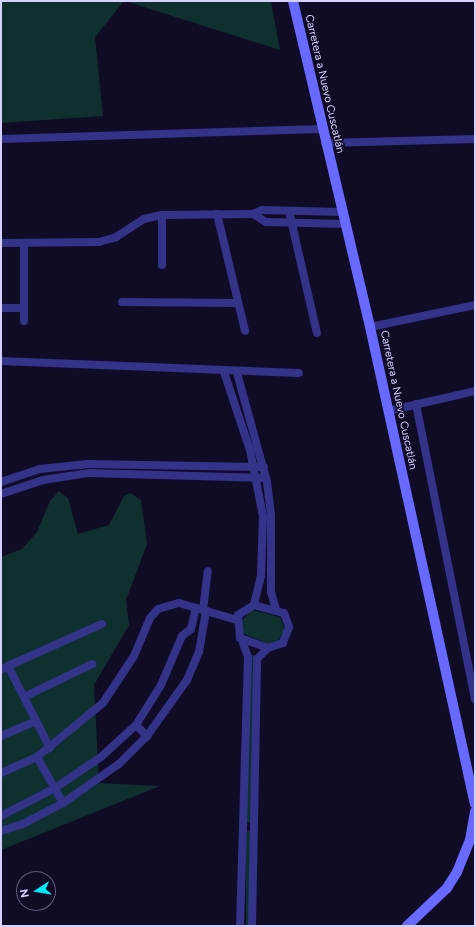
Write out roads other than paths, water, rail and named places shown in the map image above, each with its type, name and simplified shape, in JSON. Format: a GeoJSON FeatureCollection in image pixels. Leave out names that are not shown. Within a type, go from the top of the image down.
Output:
{"type":"FeatureCollection","features":[{"type":"Feature","properties":{"kind":"street","name":"Carretera a Nuevo Cuscatlán"},"geometry":{"type":"LineString","coordinates":[[293,1],[341,212],[370,327],[475,804]]}},
{"type":"Feature","properties":{"kind":"street"},"geometry":{"type":"LineString","coordinates":[[1,139],[322,129]]}},
{"type":"Feature","properties":{"kind":"street"},"geometry":{"type":"LineString","coordinates":[[325,143],[475,139]]}},
{"type":"Feature","properties":{"kind":"street"},"geometry":{"type":"LineString","coordinates":[[1,243],[99,242],[116,238],[144,219],[162,215],[253,214],[262,210],[341,212]]}},
{"type":"Feature","properties":{"kind":"street"},"geometry":{"type":"LineString","coordinates":[[289,211],[317,333]]}},
{"type":"Feature","properties":{"kind":"street"},"geometry":{"type":"LineString","coordinates":[[217,214],[245,331]]}},
{"type":"Feature","properties":{"kind":"street"},"geometry":{"type":"LineString","coordinates":[[253,214],[266,222],[344,224]]}},
{"type":"Feature","properties":{"kind":"street"},"geometry":{"type":"LineString","coordinates":[[162,215],[162,265]]}},
{"type":"Feature","properties":{"kind":"street"},"geometry":{"type":"LineString","coordinates":[[24,243],[24,321]]}},
{"type":"Feature","properties":{"kind":"street"},"geometry":{"type":"LineString","coordinates":[[122,302],[238,304]]}},
{"type":"Feature","properties":{"kind":"street"},"geometry":{"type":"LineString","coordinates":[[370,327],[475,305]]}},
{"type":"Feature","properties":{"kind":"street"},"geometry":{"type":"LineString","coordinates":[[1,308],[24,308]]}},
{"type":"Feature","properties":{"kind":"street"},"geometry":{"type":"LineString","coordinates":[[1,361],[237,373],[299,373]]}},
{"type":"Feature","properties":{"kind":"street"},"geometry":{"type":"LineString","coordinates":[[224,372],[254,468],[256,479],[263,541],[260,593],[254,605]]}},
{"type":"Feature","properties":{"kind":"street"},"geometry":{"type":"LineString","coordinates":[[237,373],[266,478],[271,516],[271,592],[276,609]]}},
{"type":"Feature","properties":{"kind":"street"},"geometry":{"type":"LineString","coordinates":[[388,411],[475,391]]}},
{"type":"Feature","properties":{"kind":"street"},"geometry":{"type":"LineString","coordinates":[[416,404],[475,699]]}},
{"type":"Feature","properties":{"kind":"street"},"geometry":{"type":"LineString","coordinates":[[1,482],[40,469],[88,464],[264,467]]}},
{"type":"Feature","properties":{"kind":"street"},"geometry":{"type":"LineString","coordinates":[[1,494],[43,480],[89,473],[256,479],[266,478]]}},
{"type":"Feature","properties":{"kind":"street"},"geometry":{"type":"LineString","coordinates":[[1,831],[23,824],[63,804],[119,764],[148,736],[187,680],[199,652],[202,609],[208,571]]}},
{"type":"Feature","properties":{"kind":"street"},"geometry":{"type":"LineString","coordinates":[[1,773],[37,757],[50,748],[103,703],[134,656],[150,618],[158,609],[179,604],[202,609],[237,620]]}},
{"type":"Feature","properties":{"kind":"street"},"geometry":{"type":"LineString","coordinates":[[240,926],[248,657],[243,642],[238,634],[237,620],[245,608],[254,605],[276,609],[288,619],[288,635],[284,643],[268,648],[258,659],[252,926]]}},
{"type":"Feature","properties":{"kind":"street"},"geometry":{"type":"LineString","coordinates":[[1,816],[54,788],[101,757],[136,725],[161,685],[182,636],[191,629],[202,609]]}},
{"type":"Feature","properties":{"kind":"street"},"geometry":{"type":"LineString","coordinates":[[50,748],[24,697],[5,668],[102,624]]}},
{"type":"Feature","properties":{"kind":"street"},"geometry":{"type":"LineString","coordinates":[[191,629],[200,632]]}},
{"type":"Feature","properties":{"kind":"street"},"geometry":{"type":"LineString","coordinates":[[243,642],[268,648]]}},
{"type":"Feature","properties":{"kind":"street"},"geometry":{"type":"LineString","coordinates":[[24,697],[92,664]]}},
{"type":"Feature","properties":{"kind":"street"},"geometry":{"type":"LineString","coordinates":[[1,736],[36,720]]}},
{"type":"Feature","properties":{"kind":"street"},"geometry":{"type":"LineString","coordinates":[[136,725],[148,736]]}},
{"type":"Feature","properties":{"kind":"street"},"geometry":{"type":"LineString","coordinates":[[37,757],[63,804]]}},
{"type":"Feature","properties":{"kind":"street"},"geometry":{"type":"LineString","coordinates":[[407,926],[447,888],[457,872],[470,840],[475,811]]}},
{"type":"Feature","properties":{"kind":"street"},"geometry":{"type":"LineString","coordinates":[[243,825],[254,826]]}}]}
